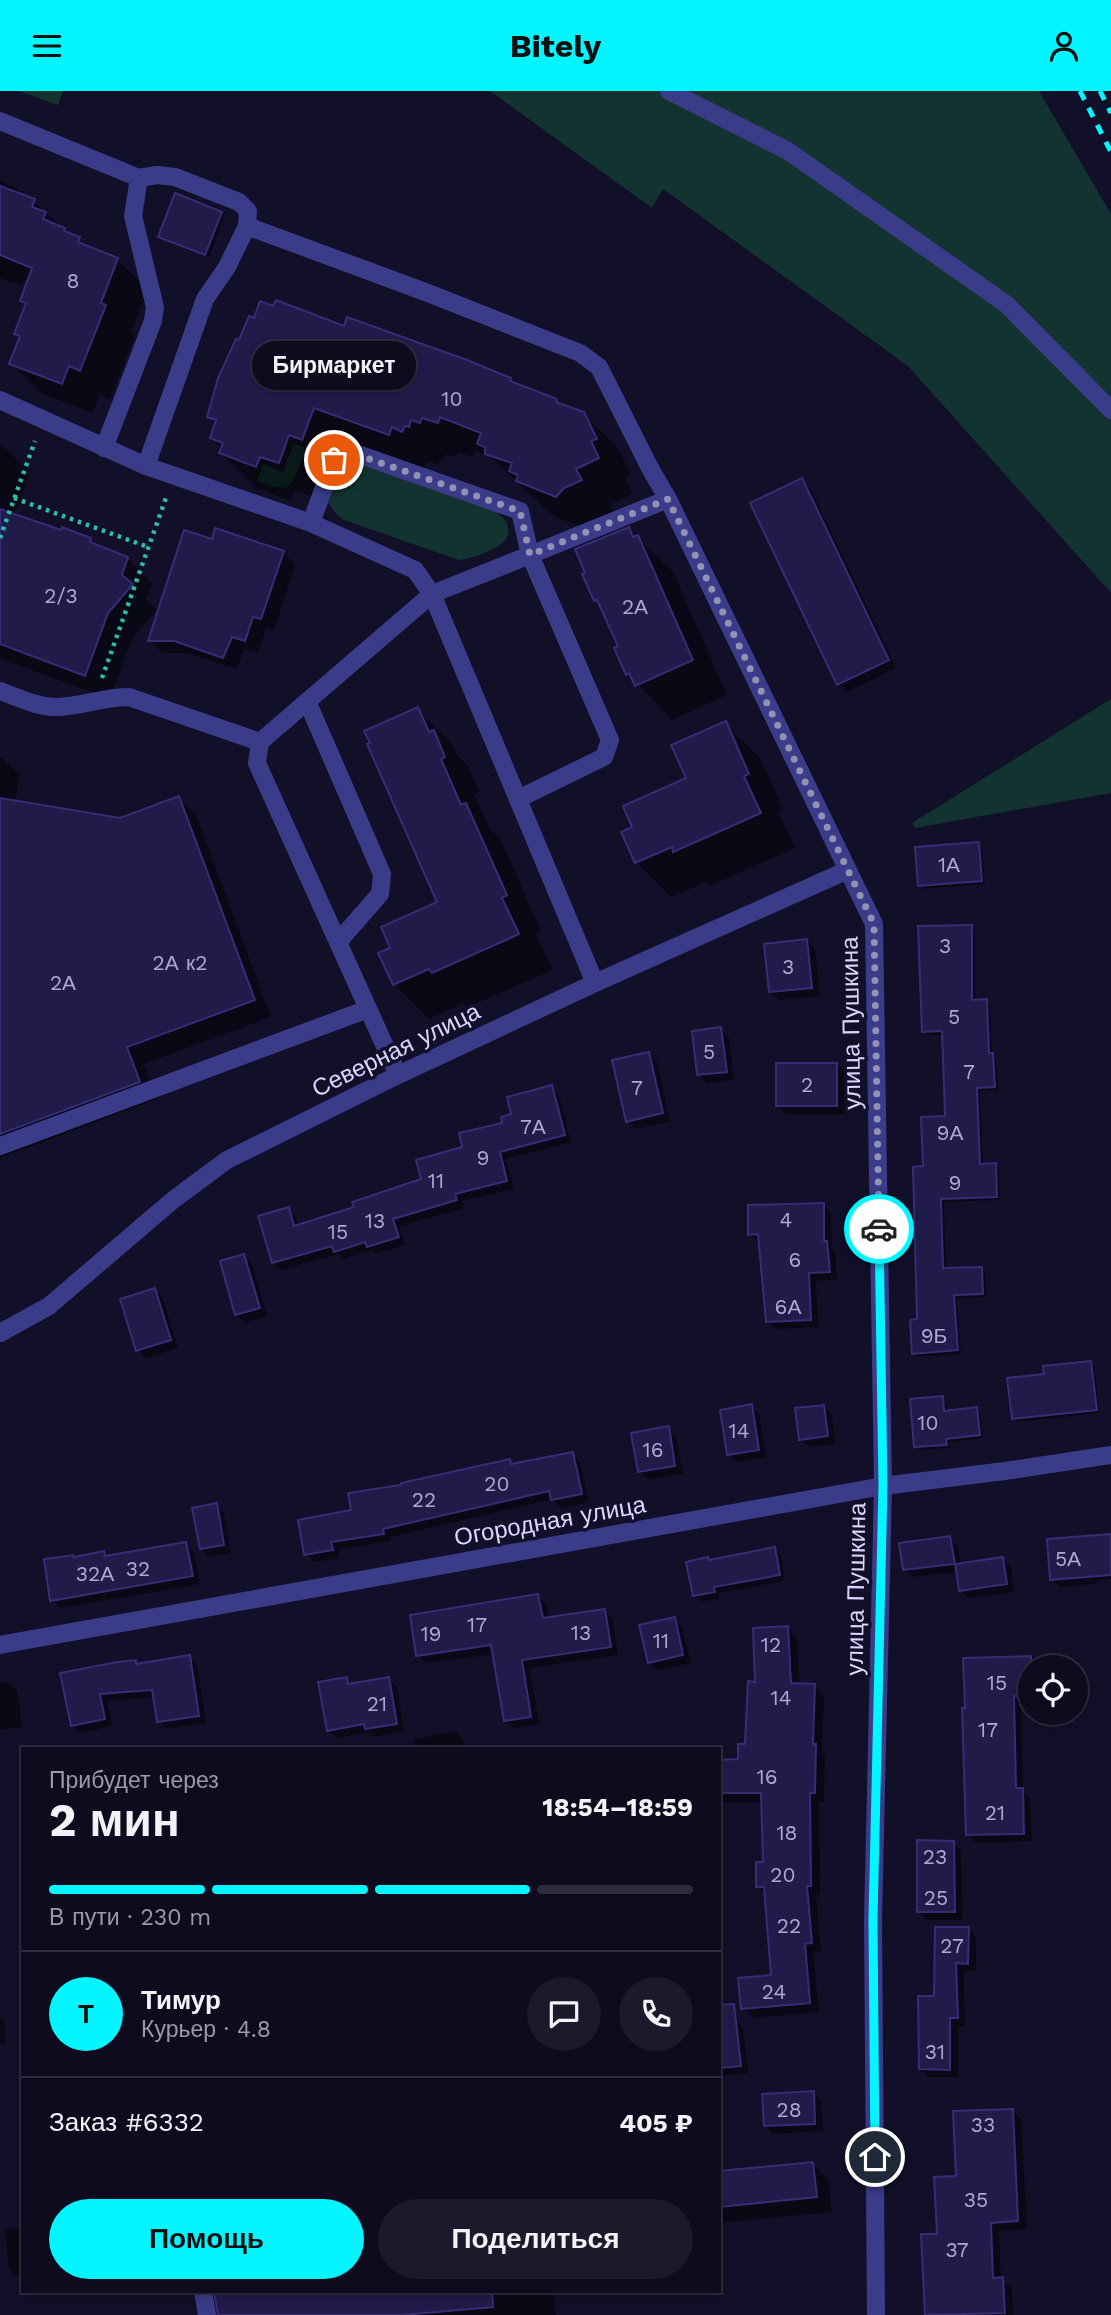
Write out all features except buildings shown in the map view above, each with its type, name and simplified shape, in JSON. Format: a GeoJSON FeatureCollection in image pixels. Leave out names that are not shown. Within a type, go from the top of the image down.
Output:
{"type":"FeatureCollection","features":[{"type":"Feature","properties":{"kind":"street"},"geometry":{"type":"LineString","coordinates":[[669,91],[788,151],[1006,305],[1111,410]]}},
{"type":"Feature","properties":{"kind":"street"},"geometry":{"type":"LineString","coordinates":[[0,121],[139,177],[175,177],[240,202],[248,211],[247,226],[227,267],[205,299],[146,466]]}},
{"type":"Feature","properties":{"kind":"street"},"geometry":{"type":"LineString","coordinates":[[104,449],[153,321],[155,307],[133,216],[139,177]]}},
{"type":"Feature","properties":{"kind":"street","name":"улица Пушкина"},"geometry":{"type":"LineString","coordinates":[[247,226],[580,353],[598,367],[668,499],[874,924],[883,1486],[873,1920],[876,2315]]}},
{"type":"Feature","properties":{"kind":"street"},"geometry":{"type":"LineString","coordinates":[[0,400],[104,449],[311,523],[415,570],[432,594],[595,983]]}},
{"type":"Feature","properties":{"kind":"street"},"geometry":{"type":"LineString","coordinates":[[311,523],[334,460],[352,453],[520,511],[530,555],[610,740],[604,757],[518,799]]}},
{"type":"Feature","properties":{"kind":"street"},"geometry":{"type":"LineString","coordinates":[[398,1075],[257,763],[260,742],[432,594],[668,499]]}},
{"type":"Feature","properties":{"kind":"street"},"geometry":{"type":"LineString","coordinates":[[0,691],[56,708],[111,697],[129,697],[260,742]]}},
{"type":"Feature","properties":{"kind":"street"},"geometry":{"type":"LineString","coordinates":[[307,701],[382,874],[380,894],[338,943]]}},
{"type":"Feature","properties":{"kind":"street","name":"Северная улица"},"geometry":{"type":"LineString","coordinates":[[0,1333],[49,1305],[173,1200],[227,1160],[398,1075],[595,983],[848,870]]}},
{"type":"Feature","properties":{"kind":"street"},"geometry":{"type":"LineString","coordinates":[[0,1146],[368,1009]]}},
{"type":"Feature","properties":{"kind":"street","name":"Огородная улица"},"geometry":{"type":"LineString","coordinates":[[0,1645],[883,1486],[1111,1455]]}},
{"type":"Feature","properties":{"kind":"street"},"geometry":{"type":"LineString","coordinates":[[203,2293],[207,2315]]}},
{"type":"Feature","properties":{"kind":"path"},"geometry":{"type":"LineString","coordinates":[[0,538],[42,420]]}},
{"type":"Feature","properties":{"kind":"path"},"geometry":{"type":"LineString","coordinates":[[93,701],[175,475]]}},
{"type":"Feature","properties":{"kind":"path"},"geometry":{"type":"LineString","coordinates":[[14,498],[149,548]]}},
{"type":"Feature","properties":{"kind":"green space"},"geometry":{"type":"Polygon","coordinates":[[[19,91],[63,91],[58,105],[19,91]]]}},
{"type":"Feature","properties":{"kind":"green space"},"geometry":{"type":"Polygon","coordinates":[[[490,91],[1039,91],[1111,214],[1111,593],[908,366],[663,189],[652,208],[490,91]]]}},
{"type":"Feature","properties":{"kind":"green space"},"geometry":{"type":"Polygon","coordinates":[[[294,444],[307,448],[294,480],[286,488],[257,481],[263,464],[283,472],[294,444]]]}},
{"type":"Feature","properties":{"kind":"green space"},"geometry":{"type":"Polygon","coordinates":[[[352,461],[493,509],[507,522],[506,539],[488,552],[459,560],[344,520],[327,501],[341,465],[352,461]]]}},
{"type":"Feature","properties":{"kind":"green space"},"geometry":{"type":"Polygon","coordinates":[[[1111,699],[1111,793],[915,828],[912,823],[1111,699]]]}},
{"type":"Feature","properties":{"kind":"railway"},"geometry":{"type":"LineString","coordinates":[[1080,91],[1111,152]]}},
{"type":"Feature","properties":{"kind":"railway"},"geometry":{"type":"LineString","coordinates":[[1100,91],[1111,113]]}},
{"type":"Feature","properties":{"kind":"way so far"},"geometry":{"type":"LineString","coordinates":[[334,460],[352,453],[520,511],[530,555],[668,499],[874,924],[879,1229]]}},
{"type":"Feature","properties":{"kind":"place","name":"Бирмаркет"},"geometry":{"type":"Point","coordinates":[334,460]}},
{"type":"Feature","properties":{"kind":"route"},"geometry":{"type":"LineString","coordinates":[[875,2157],[873,1920],[883,1486],[879,1229]]}}]}
